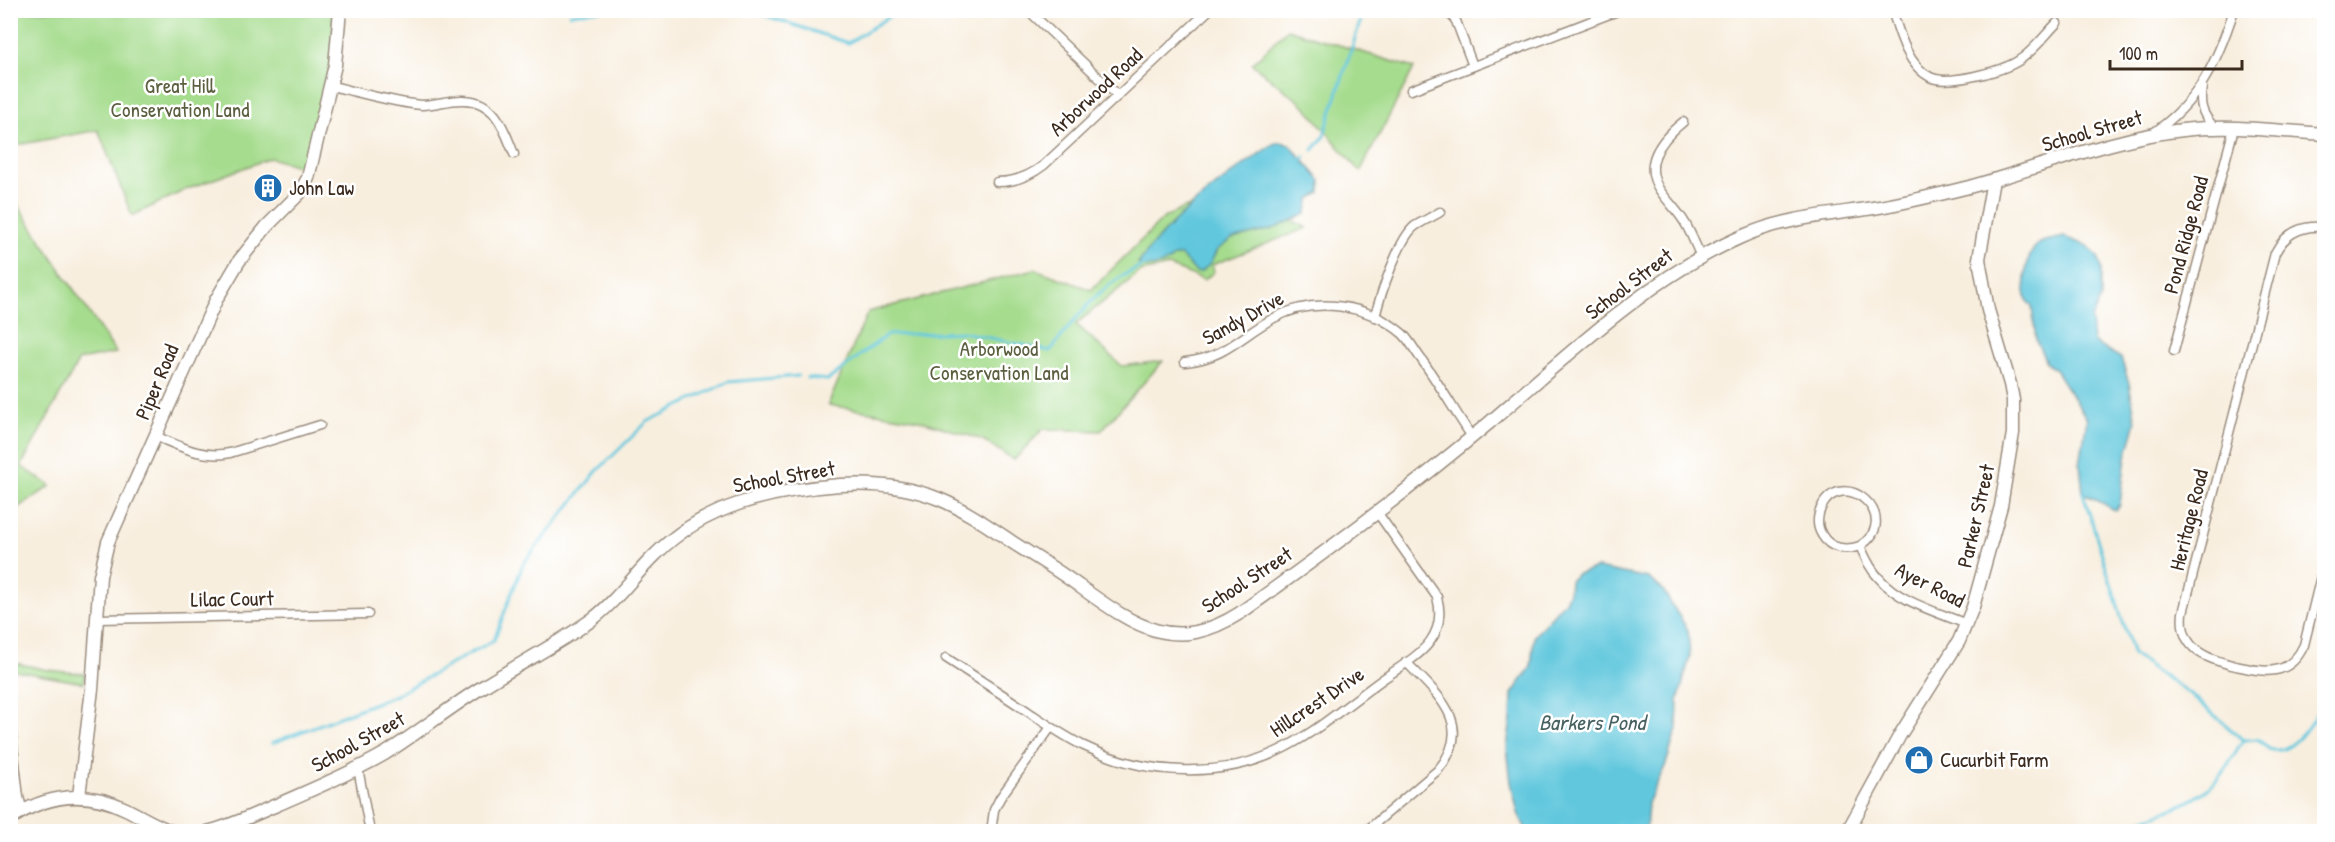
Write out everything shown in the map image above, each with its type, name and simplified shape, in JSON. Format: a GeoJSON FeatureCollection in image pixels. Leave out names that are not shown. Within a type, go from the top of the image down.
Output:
{"type":"FeatureCollection","features":[{"type":"Feature","properties":{"kind":"street","name":"Piper Road"},"geometry":{"type":"LineString","coordinates":[[79,796],[85,755],[100,576],[105,552],[204,323],[225,283],[262,232],[296,198],[306,182],[331,86],[337,53],[340,10]]}},
{"type":"Feature","properties":{"kind":"street"},"geometry":{"type":"LineString","coordinates":[[1028,10],[1118,96]]}},
{"type":"Feature","properties":{"kind":"street","name":"Arborwood Road"},"geometry":{"type":"LineString","coordinates":[[997,182],[1017,180],[1036,171],[1209,10]]}},
{"type":"Feature","properties":{"kind":"street"},"geometry":{"type":"LineString","coordinates":[[1447,10],[1456,21],[1473,66]]}},
{"type":"Feature","properties":{"kind":"street"},"geometry":{"type":"LineString","coordinates":[[1411,90],[1620,10]]}},
{"type":"Feature","properties":{"kind":"street"},"geometry":{"type":"LineString","coordinates":[[1892,10],[1902,41],[1914,62],[1930,77],[1943,81],[2009,66],[2019,61],[2057,23]]}},
{"type":"Feature","properties":{"kind":"street"},"geometry":{"type":"LineString","coordinates":[[2214,127],[2202,110],[2200,100],[2203,86],[2234,10]]}},
{"type":"Feature","properties":{"kind":"street"},"geometry":{"type":"LineString","coordinates":[[331,86],[421,105],[463,100],[476,102],[497,115],[514,154]]}},
{"type":"Feature","properties":{"kind":"street"},"geometry":{"type":"LineString","coordinates":[[2151,135],[2175,118],[2203,86]]}},
{"type":"Feature","properties":{"kind":"street"},"geometry":{"type":"LineString","coordinates":[[1683,122],[1667,135],[1659,146],[1655,156],[1654,178],[1659,189],[1686,224],[1701,257]]}},
{"type":"Feature","properties":{"kind":"street","name":"School Street"},"geometry":{"type":"LineString","coordinates":[[207,831],[236,822],[358,768],[394,747],[482,687],[589,621],[615,599],[668,542],[689,525],[730,505],[809,489],[843,485],[886,485],[921,492],[942,500],[992,528],[1126,619],[1152,629],[1176,634],[1203,631],[1226,622],[1377,512],[1666,279],[1701,257],[1743,236],[1778,224],[1908,201],[1993,180],[2151,135],[2214,127],[2325,134]]}},
{"type":"Feature","properties":{"kind":"street","name":"Pond Ridge Road"},"geometry":{"type":"LineString","coordinates":[[2174,351],[2234,128]]}},
{"type":"Feature","properties":{"kind":"street","name":"Parker Street"},"geometry":{"type":"LineString","coordinates":[[1847,831],[1895,743],[1952,654],[1966,624],[1982,576],[2001,506],[2013,433],[2013,400],[1988,310],[1978,259],[1993,180]]}},
{"type":"Feature","properties":{"kind":"street"},"geometry":{"type":"LineString","coordinates":[[1375,317],[1379,299],[1406,236],[1414,227],[1440,212]]}},
{"type":"Feature","properties":{"kind":"street","name":"Heritage Road"},"geometry":{"type":"LineString","coordinates":[[2325,227],[2314,226],[2298,230],[2284,239],[2275,254],[2183,613],[2183,626],[2187,638],[2200,653],[2220,662],[2262,671],[2275,671],[2287,666],[2297,657],[2304,645],[2325,564]]}},
{"type":"Feature","properties":{"kind":"street","name":"Sandy Drive"},"geometry":{"type":"LineString","coordinates":[[1185,363],[1204,360],[1222,353],[1265,322],[1286,312],[1328,305],[1349,308],[1375,317],[1404,335],[1472,437]]}},
{"type":"Feature","properties":{"kind":"street"},"geometry":{"type":"LineString","coordinates":[[155,436],[194,452],[214,456],[320,425]]}},
{"type":"Feature","properties":{"kind":"street"},"geometry":{"type":"LineString","coordinates":[[1849,492],[1858,494],[1869,502],[1874,510],[1875,524],[1872,533],[1860,546],[1851,549],[1837,547],[1826,540],[1821,532],[1818,524],[1820,510],[1828,499],[1836,494],[1849,492]]}},
{"type":"Feature","properties":{"kind":"street","name":"Hillcrest Drive"},"geometry":{"type":"LineString","coordinates":[[946,658],[1051,727],[1099,753],[1135,764],[1170,769],[1221,768],[1259,758],[1286,747],[1429,645],[1436,634],[1440,625],[1440,609],[1433,590],[1377,512]]}},
{"type":"Feature","properties":{"kind":"street","name":"Ayer Road"},"geometry":{"type":"LineString","coordinates":[[1860,546],[1875,575],[1887,586],[1911,600],[1966,624]]}},
{"type":"Feature","properties":{"kind":"street","name":"Lilac Court"},"geometry":{"type":"LineString","coordinates":[[97,618],[368,614]]}},
{"type":"Feature","properties":{"kind":"street"},"geometry":{"type":"LineString","coordinates":[[1365,831],[1438,770],[1445,762],[1453,744],[1454,726],[1446,707],[1406,662]]}},
{"type":"Feature","properties":{"kind":"street"},"geometry":{"type":"LineString","coordinates":[[10,720],[19,797],[23,811]]}},
{"type":"Feature","properties":{"kind":"street"},"geometry":{"type":"LineString","coordinates":[[991,831],[994,810],[1000,798],[1051,727]]}},
{"type":"Feature","properties":{"kind":"street"},"geometry":{"type":"LineString","coordinates":[[358,768],[370,831]]}},
{"type":"Feature","properties":{"kind":"street"},"geometry":{"type":"LineString","coordinates":[[10,819],[53,799],[79,796],[116,804],[173,831]]}},
{"type":"Feature","properties":{"kind":"green space","name":"Great Hill Conservation Land"},"geometry":{"type":"Polygon","coordinates":[[[11,11],[334,11],[332,64],[305,168],[270,158],[185,190],[132,216],[98,130],[11,146],[11,11]]]}},
{"type":"Feature","properties":{"kind":"green space"},"geometry":{"type":"Polygon","coordinates":[[[1287,29],[1414,68],[1360,172],[1305,106],[1252,64],[1287,29]]]}},
{"type":"Feature","properties":{"kind":"green space","name":"Arborwood Conservation Land"},"geometry":{"type":"Polygon","coordinates":[[[1269,170],[1291,220],[1307,228],[1212,265],[1214,272],[1204,280],[1169,266],[1140,272],[1076,324],[1122,366],[1163,361],[1101,431],[1043,429],[1014,460],[983,440],[919,420],[828,405],[868,312],[1035,269],[1091,290],[1165,217],[1269,170]]]}},
{"type":"Feature","properties":{"kind":"green space"},"geometry":{"type":"Polygon","coordinates":[[[11,195],[116,353],[79,360],[21,466],[51,486],[11,512],[11,195]]]}},
{"type":"Feature","properties":{"kind":"green space"},"geometry":{"type":"Polygon","coordinates":[[[10,662],[48,670],[85,674],[84,683],[11,670],[10,662]]]}},
{"type":"Feature","properties":{"kind":"water"},"geometry":{"type":"Polygon","coordinates":[[[1281,142],[1290,145],[1321,181],[1320,193],[1310,199],[1306,214],[1273,229],[1232,239],[1217,250],[1210,264],[1201,272],[1196,272],[1181,256],[1174,256],[1157,266],[1147,267],[1138,264],[1167,229],[1200,198],[1273,144],[1281,142]]]}},
{"type":"Feature","properties":{"kind":"water"},"geometry":{"type":"Polygon","coordinates":[[[2064,237],[2088,246],[2098,257],[2101,267],[2101,298],[2091,319],[2093,342],[2121,358],[2129,383],[2136,422],[2126,457],[2120,504],[2116,510],[2111,510],[2083,493],[2080,464],[2087,419],[2056,371],[2046,362],[2036,340],[2032,307],[2026,294],[2025,276],[2033,250],[2043,242],[2064,237]]]}},
{"type":"Feature","properties":{"kind":"water","name":"Barkers Pond"},"geometry":{"type":"Polygon","coordinates":[[[1597,568],[1648,578],[1662,589],[1688,630],[1690,656],[1678,701],[1677,728],[1666,764],[1648,803],[1646,831],[1527,831],[1518,813],[1511,783],[1507,747],[1512,694],[1531,667],[1534,636],[1565,601],[1570,581],[1577,574],[1597,568]]]}},
{"type":"Feature","properties":{"kind":"waterway"},"geometry":{"type":"LineString","coordinates":[[570,14],[600,10]]}},
{"type":"Feature","properties":{"kind":"waterway"},"geometry":{"type":"LineString","coordinates":[[749,10],[848,43],[899,10]]}},
{"type":"Feature","properties":{"kind":"waterway"},"geometry":{"type":"LineString","coordinates":[[1313,150],[1323,138],[1364,10]]}},
{"type":"Feature","properties":{"kind":"waterway"},"geometry":{"type":"LineString","coordinates":[[1299,162],[1305,157]]}},
{"type":"Feature","properties":{"kind":"waterway"},"geometry":{"type":"LineString","coordinates":[[807,378],[828,380],[887,335],[963,332],[1050,351],[1081,312],[1103,290],[1129,272],[1145,265]]}},
{"type":"Feature","properties":{"kind":"waterway"},"geometry":{"type":"LineString","coordinates":[[272,743],[396,695],[494,640],[523,564],[597,471],[647,422],[728,382],[798,376]]}},
{"type":"Feature","properties":{"kind":"waterway"},"geometry":{"type":"LineString","coordinates":[[2083,493],[2133,655],[2190,694],[2243,740]]}},
{"type":"Feature","properties":{"kind":"waterway"},"geometry":{"type":"LineString","coordinates":[[2109,832],[2171,809],[2204,792],[2221,775],[2243,740],[2258,739],[2269,749],[2286,748],[2302,734],[2324,701]]}},
{"type":"Feature","properties":{"kind":"place","name":"John Law"},"geometry":{"type":"Point","coordinates":[268,188]}},
{"type":"Feature","properties":{"kind":"place","name":"Cucurbit Farm"},"geometry":{"type":"Point","coordinates":[1919,760]}}]}
